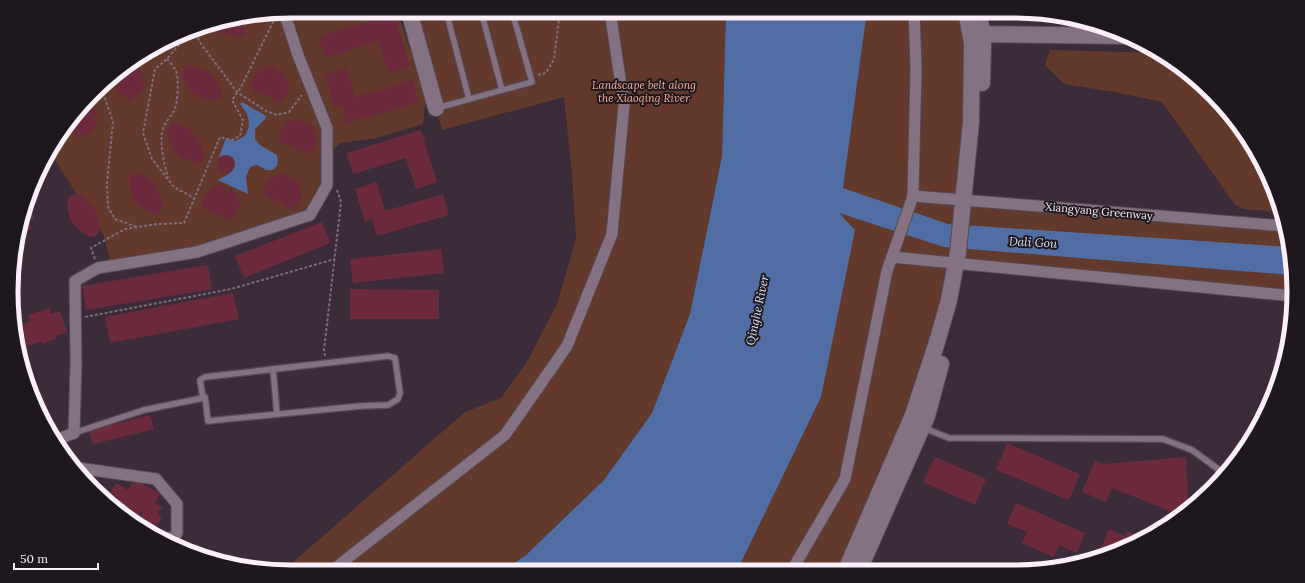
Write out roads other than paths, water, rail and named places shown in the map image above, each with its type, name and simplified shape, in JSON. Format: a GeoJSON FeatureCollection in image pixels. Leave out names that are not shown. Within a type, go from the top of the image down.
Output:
{"type":"FeatureCollection","features":[{"type":"Feature","properties":{"kind":"main road"},"geometry":{"type":"LineString","coordinates":[[411,18],[436,108]]}},
{"type":"Feature","properties":{"kind":"main road"},"geometry":{"type":"LineString","coordinates":[[968,18],[974,37]]}},
{"type":"Feature","properties":{"kind":"main road"},"geometry":{"type":"LineString","coordinates":[[861,565],[927,416],[959,296],[961,259],[968,204],[974,37],[978,18]]}},
{"type":"Feature","properties":{"kind":"main road"},"geometry":{"type":"LineString","coordinates":[[974,37],[1110,36]]}},
{"type":"Feature","properties":{"kind":"main road"},"geometry":{"type":"LineString","coordinates":[[848,565],[913,415],[937,342],[961,259]]}},
{"type":"Feature","properties":{"kind":"street"},"geometry":{"type":"LineString","coordinates":[[61,438],[74,433],[75,281],[98,268],[197,252],[310,215],[327,185],[327,128],[298,55],[286,18]]}},
{"type":"Feature","properties":{"kind":"street"},"geometry":{"type":"LineString","coordinates":[[339,565],[504,435],[567,346],[612,234],[624,105],[611,18]]}},
{"type":"Feature","properties":{"kind":"street"},"geometry":{"type":"LineString","coordinates":[[795,565],[845,479],[887,271],[911,200],[916,68],[914,18]]}},
{"type":"Feature","properties":{"kind":"street","name":"Xiangyang Greenway"},"geometry":{"type":"LineString","coordinates":[[911,200],[1279,226]]}},
{"type":"Feature","properties":{"kind":"street"},"geometry":{"type":"LineString","coordinates":[[893,254],[961,259],[1287,295]]}},
{"type":"Feature","properties":{"kind":"street"},"geometry":{"type":"LineString","coordinates":[[83,469],[156,479],[177,504],[174,538]]}},
{"type":"Feature","properties":{"kind":"lane"},"geometry":{"type":"LineString","coordinates":[[448,18],[469,99]]}},
{"type":"Feature","properties":{"kind":"lane"},"geometry":{"type":"LineString","coordinates":[[483,18],[502,90]]}},
{"type":"Feature","properties":{"kind":"lane"},"geometry":{"type":"LineString","coordinates":[[436,108],[532,82],[514,18]]}},
{"type":"Feature","properties":{"kind":"lane"},"geometry":{"type":"LineString","coordinates":[[388,356],[395,358],[400,393],[398,399],[388,405],[360,406],[208,421],[205,397],[203,398],[200,380],[205,377],[273,369],[388,356]]}},
{"type":"Feature","properties":{"kind":"lane"},"geometry":{"type":"LineString","coordinates":[[273,369],[276,414]]}},
{"type":"Feature","properties":{"kind":"lane"},"geometry":{"type":"LineString","coordinates":[[74,433],[144,410],[203,398]]}},
{"type":"Feature","properties":{"kind":"lane"},"geometry":{"type":"LineString","coordinates":[[921,427],[949,438],[1163,439],[1192,450],[1218,469],[1219,472]]}},
{"type":"Feature","properties":{"kind":"water"},"geometry":{"type":"Polygon","coordinates":[[[726,18],[866,18],[843,188],[948,224],[1283,247],[1286,275],[944,247],[839,213],[855,230],[821,397],[740,565],[511,565],[526,555],[604,480],[652,413],[690,314],[722,156],[726,18]]]}},
{"type":"Feature","properties":{"kind":"water"},"geometry":{"type":"Polygon","coordinates":[[[242,102],[266,116],[255,129],[255,139],[260,145],[277,155],[278,160],[277,166],[273,170],[266,170],[257,165],[250,167],[246,177],[248,194],[218,180],[232,171],[235,163],[235,160],[230,156],[219,157],[226,138],[235,141],[245,136],[247,131],[249,123],[246,112],[240,104],[242,102]]]}},
{"type":"Feature","properties":{"kind":"park label","name":"Landscape belt along the Xiaoqing River"},"geometry":{"type":"Point","coordinates":[644,91]}},
{"type":"Feature","properties":{"kind":"water label","name":"Dali Gou"},"geometry":{"type":"Point","coordinates":[1033,242]}},
{"type":"Feature","properties":{"kind":"water label","name":"Qinghe River"},"geometry":{"type":"Point","coordinates":[757,310]}}]}
